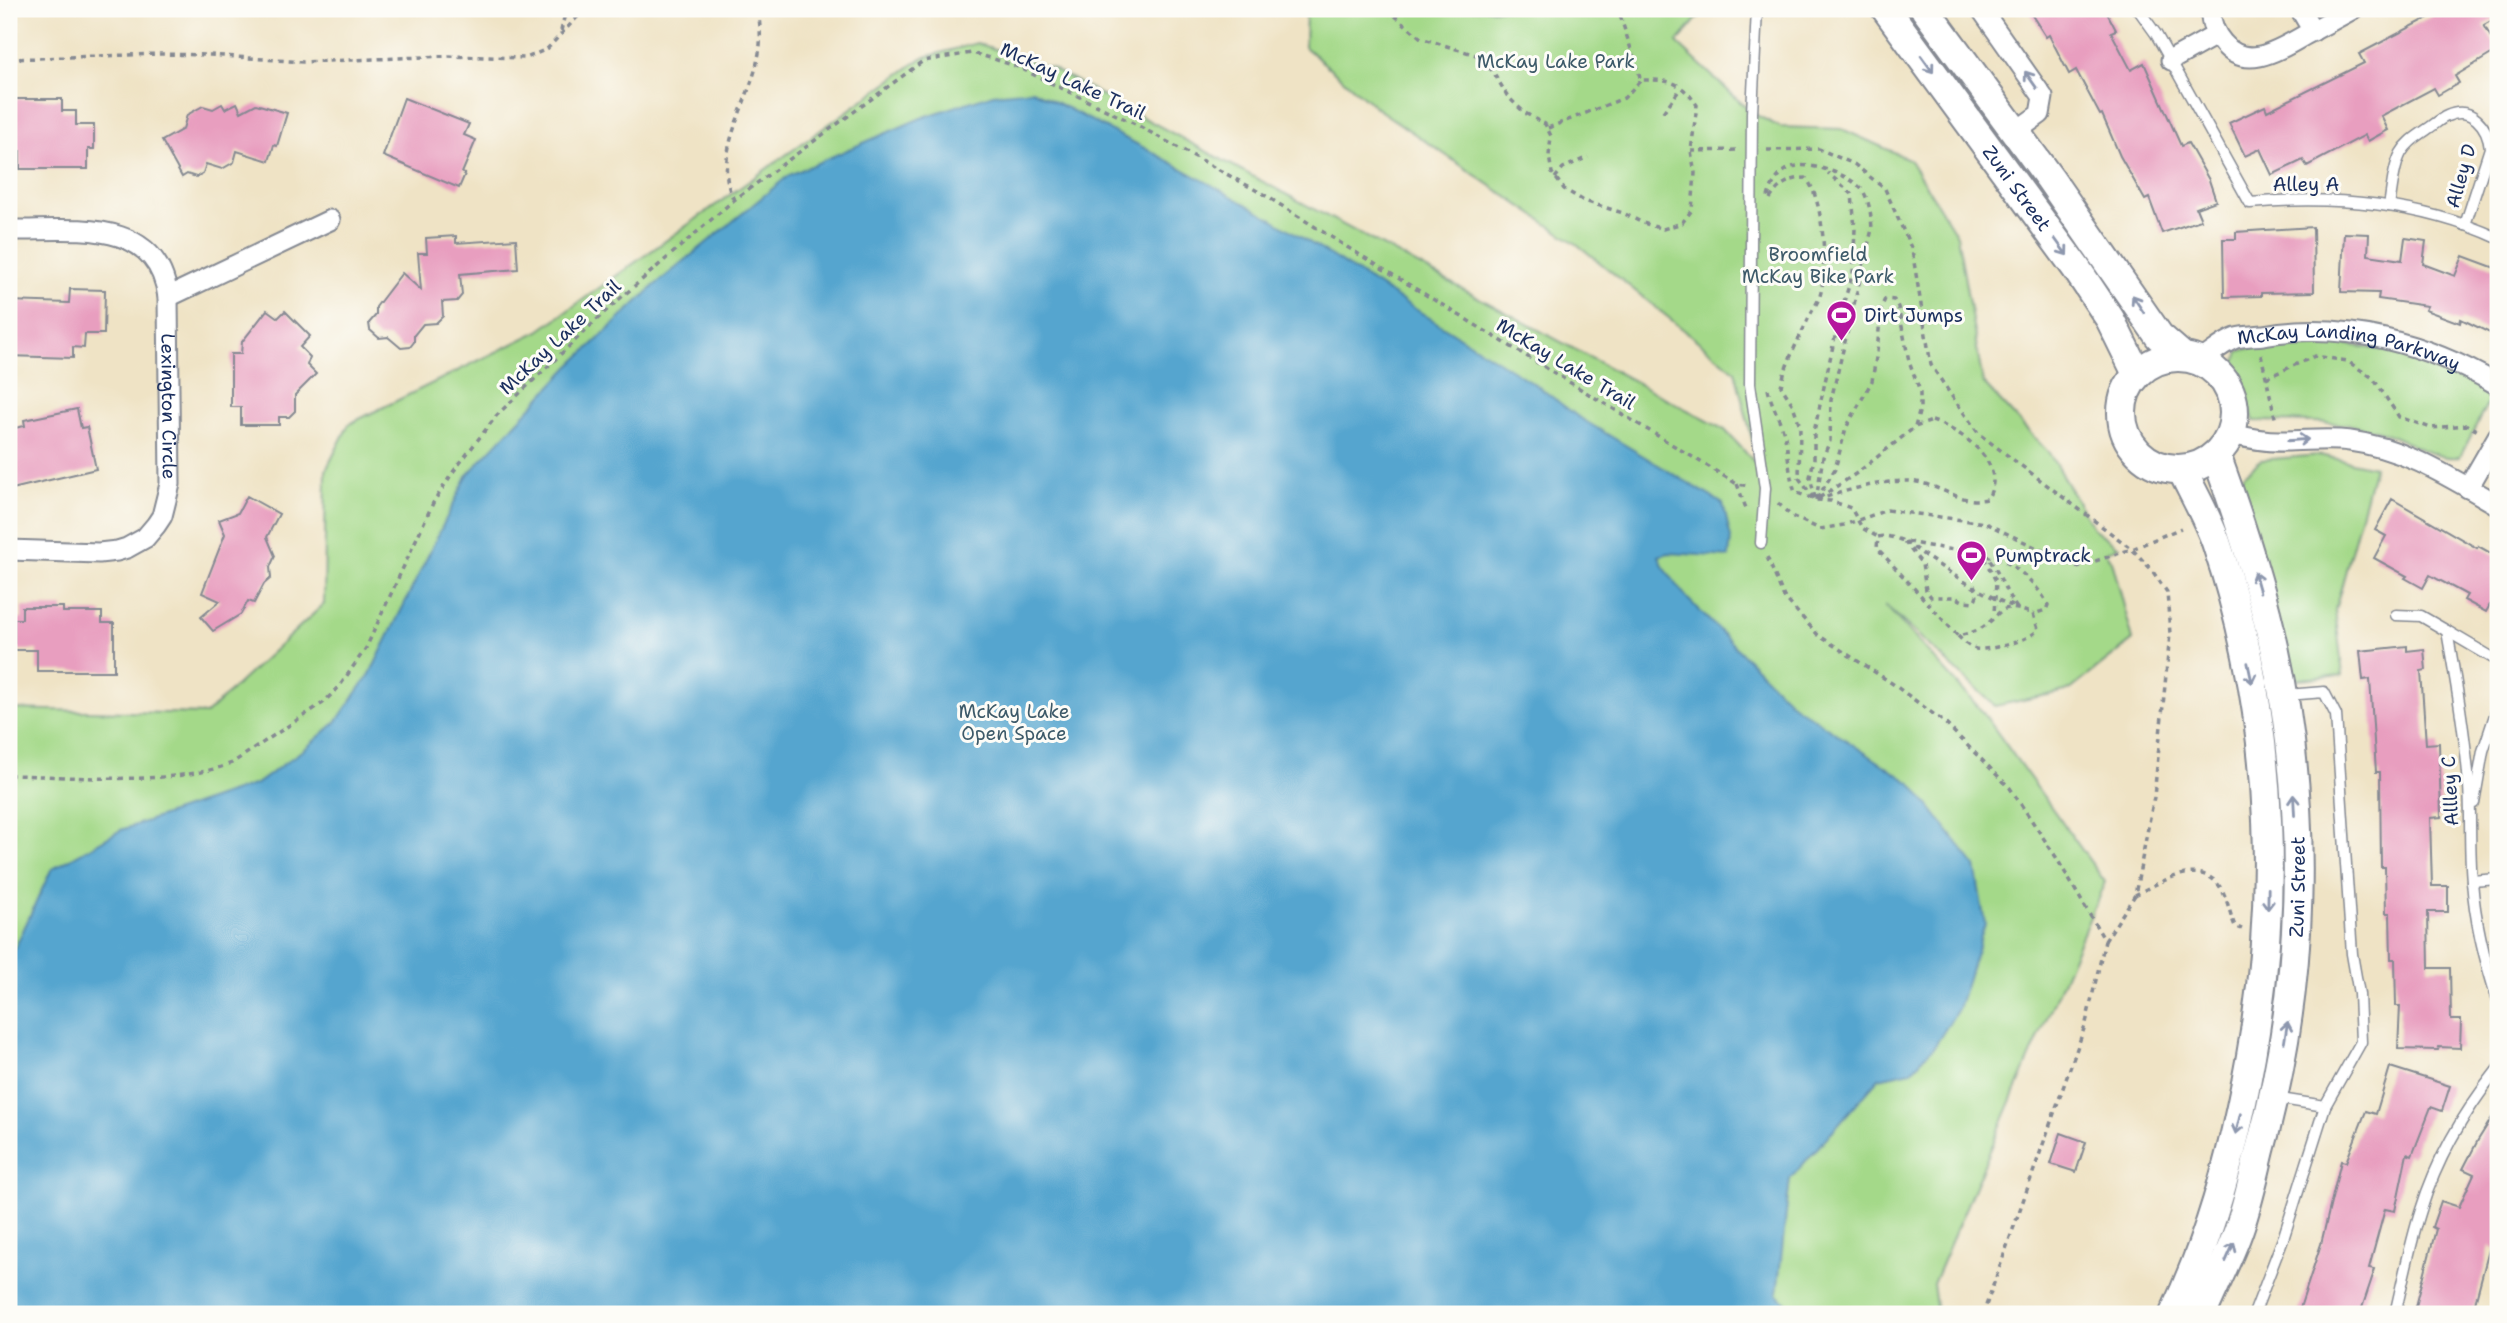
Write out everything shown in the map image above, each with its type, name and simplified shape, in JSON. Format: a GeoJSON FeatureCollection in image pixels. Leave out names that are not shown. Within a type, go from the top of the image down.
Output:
{"type":"FeatureCollection","features":[{"type":"Feature","properties":{"kind":"main road","name":"Zuni Street"},"geometry":{"type":"LineString","coordinates":[[1886,9],[2076,268],[2110,319],[2137,373]]}},
{"type":"Feature","properties":{"kind":"main road","name":"Zuni Street"},"geometry":{"type":"LineString","coordinates":[[1925,9],[2159,336],[2191,359]]}},
{"type":"Feature","properties":{"kind":"main road"},"geometry":{"type":"LineString","coordinates":[[2191,359],[2215,370],[2226,383],[2233,399],[2234,416],[2223,444],[2200,465],[2182,470],[2165,468],[2149,462],[2135,451],[2126,437],[2121,421],[2122,404],[2127,387],[2137,373],[2158,361],[2191,359]]}},
{"type":"Feature","properties":{"kind":"main road","name":"Zuni Street"},"geometry":{"type":"LineString","coordinates":[[2202,1314],[2237,1234],[2275,1098],[2296,953],[2298,895],[2293,767],[2284,696],[2274,645],[2235,508],[2223,444]]}},
{"type":"Feature","properties":{"kind":"main road","name":"Zuni Street"},"geometry":{"type":"LineString","coordinates":[[2174,1314],[2209,1228],[2236,1133],[2248,1077],[2260,1009],[2267,941],[2269,870],[2268,812],[2262,743],[2250,670],[2216,541],[2182,470]]}},
{"type":"Feature","properties":{"kind":"street"},"geometry":{"type":"LineString","coordinates":[[1981,9],[2043,97],[2040,114],[2015,132]]}},
{"type":"Feature","properties":{"kind":"street"},"geometry":{"type":"LineString","coordinates":[[2211,9],[2212,27],[2225,47],[2238,55],[2253,58],[2274,52],[2353,9]]}},
{"type":"Feature","properties":{"kind":"street"},"geometry":{"type":"LineString","coordinates":[[2300,9],[2313,31]]}},
{"type":"Feature","properties":{"kind":"street"},"geometry":{"type":"LineString","coordinates":[[2171,60],[2216,35]]}},
{"type":"Feature","properties":{"kind":"street"},"geometry":{"type":"LineString","coordinates":[[168,297],[330,220]]}},
{"type":"Feature","properties":{"kind":"street","name":"Lexington Circle"},"geometry":{"type":"LineString","coordinates":[[9,230],[92,231],[117,235],[147,250],[160,267],[168,297],[170,484],[162,516],[156,525],[145,538],[117,551],[9,550]]}},
{"type":"Feature","properties":{"kind":"street","name":"McKay Landing Parkway"},"geometry":{"type":"LineString","coordinates":[[2191,359],[2236,338],[2304,331],[2359,334],[2401,342],[2442,356],[2498,385]]}},
{"type":"Feature","properties":{"kind":"street"},"geometry":{"type":"LineString","coordinates":[[2223,444],[2253,439],[2316,439],[2350,441],[2383,448],[2415,459],[2498,505]]}},
{"type":"Feature","properties":{"kind":"street"},"geometry":{"type":"LineString","coordinates":[[2468,488],[2497,439]]}},
{"type":"Feature","properties":{"kind":"lane"},"geometry":{"type":"LineString","coordinates":[[1758,9],[1752,150],[1750,384],[1765,488],[1760,543]]}},
{"type":"Feature","properties":{"kind":"lane","name":"Alley A"},"geometry":{"type":"LineString","coordinates":[[2138,9],[2171,60],[2250,203],[2339,200],[2389,206],[2465,225],[2498,238]]}},
{"type":"Feature","properties":{"kind":"lane","name":"Alley D"},"geometry":{"type":"LineString","coordinates":[[2389,206],[2400,155],[2410,141],[2447,116],[2459,113],[2472,116],[2483,125],[2489,135],[2490,148],[2465,225]]}},
{"type":"Feature","properties":{"kind":"lane"},"geometry":{"type":"LineString","coordinates":[[2396,615],[2421,616],[2498,661]]}},
{"type":"Feature","properties":{"kind":"lane","name":"Allley C"},"geometry":{"type":"LineString","coordinates":[[2448,631],[2469,785],[2476,917],[2498,1001]]}},
{"type":"Feature","properties":{"kind":"lane"},"geometry":{"type":"LineString","coordinates":[[2254,1314],[2284,1236],[2325,1106],[2361,1042],[2352,954],[2336,715],[2324,692],[2284,696]]}},
{"type":"Feature","properties":{"kind":"lane"},"geometry":{"type":"LineString","coordinates":[[2471,851],[2474,801],[2483,751],[2498,705]]}},
{"type":"Feature","properties":{"kind":"lane"},"geometry":{"type":"LineString","coordinates":[[2472,881],[2498,879]]}},
{"type":"Feature","properties":{"kind":"lane"},"geometry":{"type":"LineString","coordinates":[[2395,1314],[2421,1210],[2437,1166],[2477,1095],[2498,1069]]}},
{"type":"Feature","properties":{"kind":"lane"},"geometry":{"type":"LineString","coordinates":[[2275,1098],[2325,1106]]}},
{"type":"Feature","properties":{"kind":"path"},"geometry":{"type":"LineString","coordinates":[[561,33],[566,9]]}},
{"type":"Feature","properties":{"kind":"path"},"geometry":{"type":"LineString","coordinates":[[9,59],[160,54],[303,62],[447,56],[526,58],[547,49],[585,9]]}},
{"type":"Feature","properties":{"kind":"path"},"geometry":{"type":"LineString","coordinates":[[734,200],[727,187],[725,160],[758,58],[761,30],[758,9]]}},
{"type":"Feature","properties":{"kind":"path"},"geometry":{"type":"LineString","coordinates":[[1387,9],[1421,38],[1479,56],[1494,73],[1508,97],[1525,113],[1545,124],[1547,128],[1551,136],[1549,156],[1552,173],[1564,189],[1584,201],[1663,229],[1682,223],[1692,210],[1695,173],[1691,152],[1697,105],[1689,93],[1671,80],[1641,80],[1624,98],[1547,128]]}},
{"type":"Feature","properties":{"kind":"path"},"geometry":{"type":"LineString","coordinates":[[1618,9],[1641,80]]}},
{"type":"Feature","properties":{"kind":"path","name":"McKay Lake Trail"},"geometry":{"type":"LineString","coordinates":[[9,775],[142,777],[195,774],[232,763],[323,703],[339,687],[366,648],[433,503],[497,415],[608,309],[734,200],[923,61],[972,52],[1017,66],[1135,124],[1264,194],[1737,484],[1765,488]]}},
{"type":"Feature","properties":{"kind":"path"},"geometry":{"type":"LineString","coordinates":[[1663,112],[1681,88]]}},
{"type":"Feature","properties":{"kind":"path"},"geometry":{"type":"LineString","coordinates":[[1691,152],[1819,149],[1854,164],[1885,189],[1912,250],[1931,365],[1951,395],[1979,434],[2132,549],[2151,569],[2167,592],[2169,634],[2154,797],[2135,895],[2105,941],[2086,1023],[1983,1314]]}},
{"type":"Feature","properties":{"kind":"path"},"geometry":{"type":"LineString","coordinates":[[1555,178],[1563,167],[1588,157]]}},
{"type":"Feature","properties":{"kind":"path"},"geometry":{"type":"LineString","coordinates":[[1802,166],[1846,176],[1862,189],[1870,207],[1872,229],[1831,400],[1830,441],[1823,457],[1816,500],[1799,478],[1800,426],[1793,405],[1781,386],[1784,372],[1821,293],[1823,244],[1820,207],[1814,187],[1806,178],[1795,178],[1786,183],[1775,191],[1766,204],[1770,187],[1791,167],[1802,166]]}},
{"type":"Feature","properties":{"kind":"path"},"geometry":{"type":"LineString","coordinates":[[1816,500],[1810,477],[1814,459],[1814,432],[1840,314],[1853,272],[1855,229],[1852,194],[1824,170]]}},
{"type":"Feature","properties":{"kind":"path"},"geometry":{"type":"LineString","coordinates":[[1816,500],[1835,469],[1846,428],[1872,381],[1881,308],[1885,299],[1894,300],[1898,307],[1909,361],[1920,391],[1920,409],[1915,427]]}},
{"type":"Feature","properties":{"kind":"path"},"geometry":{"type":"LineString","coordinates":[[2260,349],[2277,427]]}},
{"type":"Feature","properties":{"kind":"path"},"geometry":{"type":"LineString","coordinates":[[2266,378],[2315,356],[2347,360],[2373,378],[2399,417],[2431,428],[2467,425],[2497,439]]}},
{"type":"Feature","properties":{"kind":"path"},"geometry":{"type":"LineString","coordinates":[[1767,387],[1787,443],[1791,481],[1796,492],[1851,508],[1862,528],[1878,537],[1885,535],[2010,565],[2025,576],[2046,600],[2046,610],[2033,614],[1996,600],[1903,540]]}},
{"type":"Feature","properties":{"kind":"path"},"geometry":{"type":"LineString","coordinates":[[1932,421],[1945,425],[1977,448],[1994,474],[1994,489],[1987,499],[1975,502],[1958,498],[1933,486],[1909,481],[1867,484],[1816,500],[1857,473],[1915,427],[1932,421]]}},
{"type":"Feature","properties":{"kind":"path"},"geometry":{"type":"LineString","coordinates":[[1737,484],[1784,597],[1818,635],[1893,684],[1944,722],[2010,788],[2056,857],[2105,941]]}},
{"type":"Feature","properties":{"kind":"path"},"geometry":{"type":"LineString","coordinates":[[1765,488],[1791,516],[1820,529],[1887,510],[1985,523],[2077,566],[2132,549],[2181,528]]}},
{"type":"Feature","properties":{"kind":"path"},"geometry":{"type":"LineString","coordinates":[[1878,537],[1877,548],[1958,636],[1976,649],[2029,638],[2036,634],[2038,629],[2033,614]]}},
{"type":"Feature","properties":{"kind":"path"},"geometry":{"type":"LineString","coordinates":[[1903,540],[1922,565],[1926,590],[1931,597],[1954,597],[1973,602],[1978,593],[1974,585]]}},
{"type":"Feature","properties":{"kind":"path"},"geometry":{"type":"LineString","coordinates":[[1985,558],[1996,581],[1993,616]]}},
{"type":"Feature","properties":{"kind":"path"},"geometry":{"type":"LineString","coordinates":[[1985,558],[1999,573],[2008,597],[2017,608]]}},
{"type":"Feature","properties":{"kind":"path"},"geometry":{"type":"LineString","coordinates":[[1958,636],[1977,631],[2004,609],[2017,608]]}},
{"type":"Feature","properties":{"kind":"path"},"geometry":{"type":"LineString","coordinates":[[2135,895],[2170,877],[2197,872],[2209,876],[2224,892],[2235,926],[2244,930]]}},
{"type":"Feature","properties":{"kind":"green space","name":"McKay Lake Open Space"},"geometry":{"type":"Polygon","coordinates":[[[1306,9],[1705,9],[1677,43],[1752,113],[1780,127],[1842,129],[1909,159],[1957,235],[1983,383],[2049,453],[2093,528],[2119,547],[2106,551],[2112,561],[2133,640],[2070,690],[1995,706],[1885,605],[1981,710],[2105,882],[1933,1284],[1937,1314],[9,1314],[9,709],[206,714],[324,604],[326,470],[349,424],[539,331],[922,58],[977,43],[1053,69],[1725,430],[1759,467],[1735,371],[1578,245],[1378,109],[1305,47],[1306,9]]]}},
{"type":"Feature","properties":{"kind":"green space"},"geometry":{"type":"Polygon","coordinates":[[[2330,342],[2396,352],[2478,385],[2489,400],[2460,457],[2438,455],[2364,427],[2317,422],[2254,421],[2235,364],[2239,351],[2264,345],[2330,342]]]}},
{"type":"Feature","properties":{"kind":"green space"},"geometry":{"type":"Polygon","coordinates":[[[2319,455],[2374,467],[2335,610],[2343,675],[2288,680],[2239,479],[2261,460],[2319,455]]]}},
{"type":"Feature","properties":{"kind":"water","name":"McKay Lake Open Space"},"geometry":{"type":"Polygon","coordinates":[[[1032,90],[1271,218],[1539,387],[1577,416],[1723,504],[1731,538],[1729,557],[1669,553],[1659,556],[1663,566],[1687,598],[1792,704],[1912,784],[1975,866],[1985,924],[1958,1009],[1934,1047],[1911,1071],[1879,1078],[1790,1179],[1777,1294],[1797,1314],[9,1314],[9,961],[51,870],[121,830],[256,784],[336,722],[370,674],[468,474],[569,367],[655,285],[789,175],[921,118],[993,94],[1032,90]]]}},
{"type":"Feature","properties":{"kind":"building"},"geometry":{"type":"Polygon","coordinates":[[[2028,9],[2105,9],[2116,30],[2111,32],[2131,70],[2144,63],[2181,146],[2188,143],[2209,180],[2216,201],[2196,208],[2201,220],[2162,233],[2149,198],[2145,200],[2120,156],[2102,114],[2100,115],[2076,70],[2069,74],[2049,35],[2046,37],[2028,9]]]}},
{"type":"Feature","properties":{"kind":"building"},"geometry":{"type":"Polygon","coordinates":[[[2445,9],[2498,9],[2498,17],[2484,25],[2498,50],[2455,76],[2459,83],[2438,95],[2434,88],[2381,116],[2388,130],[2368,141],[2365,135],[2307,166],[2303,160],[2272,175],[2260,149],[2245,156],[2229,123],[2265,106],[2267,111],[2364,63],[2359,54],[2445,9]]]}},
{"type":"Feature","properties":{"kind":"building"},"geometry":{"type":"Polygon","coordinates":[[[404,98],[469,124],[464,135],[476,140],[462,173],[465,174],[459,188],[383,156],[404,98]]]}},
{"type":"Feature","properties":{"kind":"building"},"geometry":{"type":"Polygon","coordinates":[[[9,99],[62,99],[62,111],[76,111],[76,125],[94,125],[94,149],[88,149],[88,169],[20,169],[20,151],[9,151],[9,99]]]}},
{"type":"Feature","properties":{"kind":"building"},"geometry":{"type":"Polygon","coordinates":[[[237,103],[241,112],[256,104],[287,113],[277,146],[274,145],[269,161],[237,151],[234,162],[222,169],[206,164],[203,173],[196,177],[187,174],[182,177],[162,141],[183,129],[187,115],[203,106],[213,109],[222,104],[225,109],[237,103]]]}},
{"type":"Feature","properties":{"kind":"building"},"geometry":{"type":"Polygon","coordinates":[[[2313,227],[2314,292],[2224,297],[2223,239],[2236,239],[2236,232],[2313,227]]]}},
{"type":"Feature","properties":{"kind":"building"},"geometry":{"type":"Polygon","coordinates":[[[2344,233],[2369,234],[2368,255],[2402,260],[2405,238],[2426,241],[2423,264],[2455,276],[2463,256],[2498,269],[2498,337],[2461,319],[2460,323],[2425,310],[2427,306],[2378,299],[2379,293],[2341,292],[2344,233]]]}},
{"type":"Feature","properties":{"kind":"building"},"geometry":{"type":"Polygon","coordinates":[[[456,236],[456,243],[516,239],[518,269],[460,274],[462,295],[457,301],[442,302],[443,316],[436,323],[423,324],[414,335],[414,342],[410,347],[401,348],[388,337],[379,338],[370,330],[369,323],[376,315],[376,307],[402,273],[421,290],[418,253],[427,253],[426,238],[456,236]]]}},
{"type":"Feature","properties":{"kind":"building"},"geometry":{"type":"Polygon","coordinates":[[[70,289],[105,290],[104,334],[85,334],[84,348],[73,347],[73,358],[9,356],[9,301],[69,303],[70,289]]]}},
{"type":"Feature","properties":{"kind":"building"},"geometry":{"type":"Polygon","coordinates":[[[267,310],[278,318],[285,311],[310,336],[300,347],[310,357],[307,365],[316,374],[295,395],[295,411],[289,417],[279,417],[279,425],[241,425],[241,407],[231,407],[231,354],[241,354],[242,342],[267,310]]]}},
{"type":"Feature","properties":{"kind":"building"},"geometry":{"type":"Polygon","coordinates":[[[77,409],[81,428],[87,427],[96,469],[12,489],[11,484],[9,485],[9,429],[25,426],[24,420],[77,409]]]}},
{"type":"Feature","properties":{"kind":"building"},"geometry":{"type":"Polygon","coordinates":[[[247,496],[279,514],[267,537],[275,556],[270,567],[271,578],[264,584],[254,603],[248,601],[241,614],[213,631],[201,617],[220,601],[202,593],[225,534],[219,520],[238,513],[247,496]]]}},
{"type":"Feature","properties":{"kind":"building"},"geometry":{"type":"Polygon","coordinates":[[[2392,499],[2477,548],[2478,546],[2498,557],[2498,590],[2486,612],[2464,600],[2467,595],[2430,575],[2423,588],[2374,558],[2386,536],[2375,530],[2392,499]]]}},
{"type":"Feature","properties":{"kind":"building"},"geometry":{"type":"Polygon","coordinates":[[[22,607],[63,607],[63,612],[102,612],[102,623],[114,623],[114,671],[37,671],[37,650],[14,650],[14,619],[22,619],[22,607]]]}},
{"type":"Feature","properties":{"kind":"building"},"geometry":{"type":"Polygon","coordinates":[[[2407,646],[2407,651],[2424,649],[2426,670],[2421,671],[2426,744],[2439,743],[2441,817],[2430,818],[2432,886],[2448,886],[2448,912],[2428,912],[2429,968],[2450,968],[2451,1020],[2461,1020],[2460,1048],[2398,1049],[2400,1006],[2396,1006],[2395,959],[2391,959],[2390,913],[2386,913],[2385,867],[2381,867],[2380,772],[2376,772],[2370,679],[2363,680],[2360,651],[2407,646]]]}},
{"type":"Feature","properties":{"kind":"building"},"geometry":{"type":"Polygon","coordinates":[[[2390,1067],[2450,1086],[2442,1111],[2431,1107],[2412,1156],[2407,1154],[2395,1211],[2385,1209],[2369,1268],[2375,1269],[2360,1314],[2298,1314],[2321,1244],[2341,1161],[2346,1162],[2366,1111],[2376,1114],[2390,1067]]]}},
{"type":"Feature","properties":{"kind":"building"},"geometry":{"type":"Polygon","coordinates":[[[2498,1108],[2498,1249],[2490,1246],[2472,1314],[2414,1314],[2436,1229],[2432,1227],[2441,1201],[2459,1207],[2474,1174],[2463,1169],[2498,1108]]]}},
{"type":"Feature","properties":{"kind":"building"},"geometry":{"type":"Polygon","coordinates":[[[2061,1133],[2086,1142],[2076,1172],[2051,1164],[2061,1133]]]}},
{"type":"Feature","properties":{"kind":"place","name":"Dirt Jumps"},"geometry":{"type":"Point","coordinates":[1841,342]}},
{"type":"Feature","properties":{"kind":"place","name":"Pumptrack"},"geometry":{"type":"Point","coordinates":[1972,582]}},
{"type":"Feature","properties":{"kind":"park label","name":"McKay Lake Park"},"geometry":{"type":"Point","coordinates":[1556,61]}},
{"type":"Feature","properties":{"kind":"park label","name":"Broomfield McKay Bike Park"},"geometry":{"type":"Point","coordinates":[1818,265]}}]}
